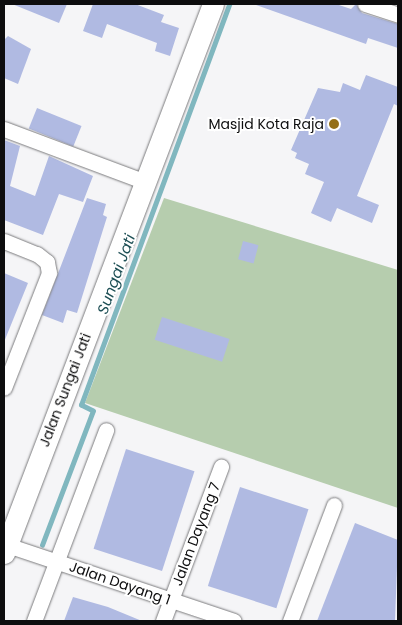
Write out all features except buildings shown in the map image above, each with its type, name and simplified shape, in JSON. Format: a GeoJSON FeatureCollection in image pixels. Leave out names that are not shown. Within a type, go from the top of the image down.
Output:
{"type":"FeatureCollection","features":[{"type":"Feature","properties":{"kind":"main road","name":"Jalan Sungai Jati"},"geometry":{"type":"LineString","coordinates":[[5,549],[213,4]]}},
{"type":"Feature","properties":{"kind":"street"},"geometry":{"type":"LineString","coordinates":[[365,4],[398,15]]}},
{"type":"Feature","properties":{"kind":"street"},"geometry":{"type":"LineString","coordinates":[[4,129],[146,182]]}},
{"type":"Feature","properties":{"kind":"street"},"geometry":{"type":"LineString","coordinates":[[4,242],[37,254],[47,262],[49,273],[4,388]]}},
{"type":"Feature","properties":{"kind":"street"},"geometry":{"type":"LineString","coordinates":[[34,621],[106,430]]}},
{"type":"Feature","properties":{"kind":"street","name":"Jalan Dayang 7"},"geometry":{"type":"LineString","coordinates":[[163,621],[221,467]]}},
{"type":"Feature","properties":{"kind":"street"},"geometry":{"type":"LineString","coordinates":[[290,621],[334,505]]}},
{"type":"Feature","properties":{"kind":"street","name":"Jalan Dayang 1"},"geometry":{"type":"LineString","coordinates":[[5,549],[57,562],[234,621]]}},
{"type":"Feature","properties":{"kind":"green space"},"geometry":{"type":"Polygon","coordinates":[[[164,198],[398,270],[398,508],[85,403],[164,198]]]}},
{"type":"Feature","properties":{"kind":"waterway","name":"Sungai Jati"},"geometry":{"type":"LineString","coordinates":[[42,545],[93,411],[81,405],[229,4]]}},
{"type":"Feature","properties":{"kind":"place","name":"Masjid Kota Raja"},"geometry":{"type":"Point","coordinates":[334,124]}}]}
